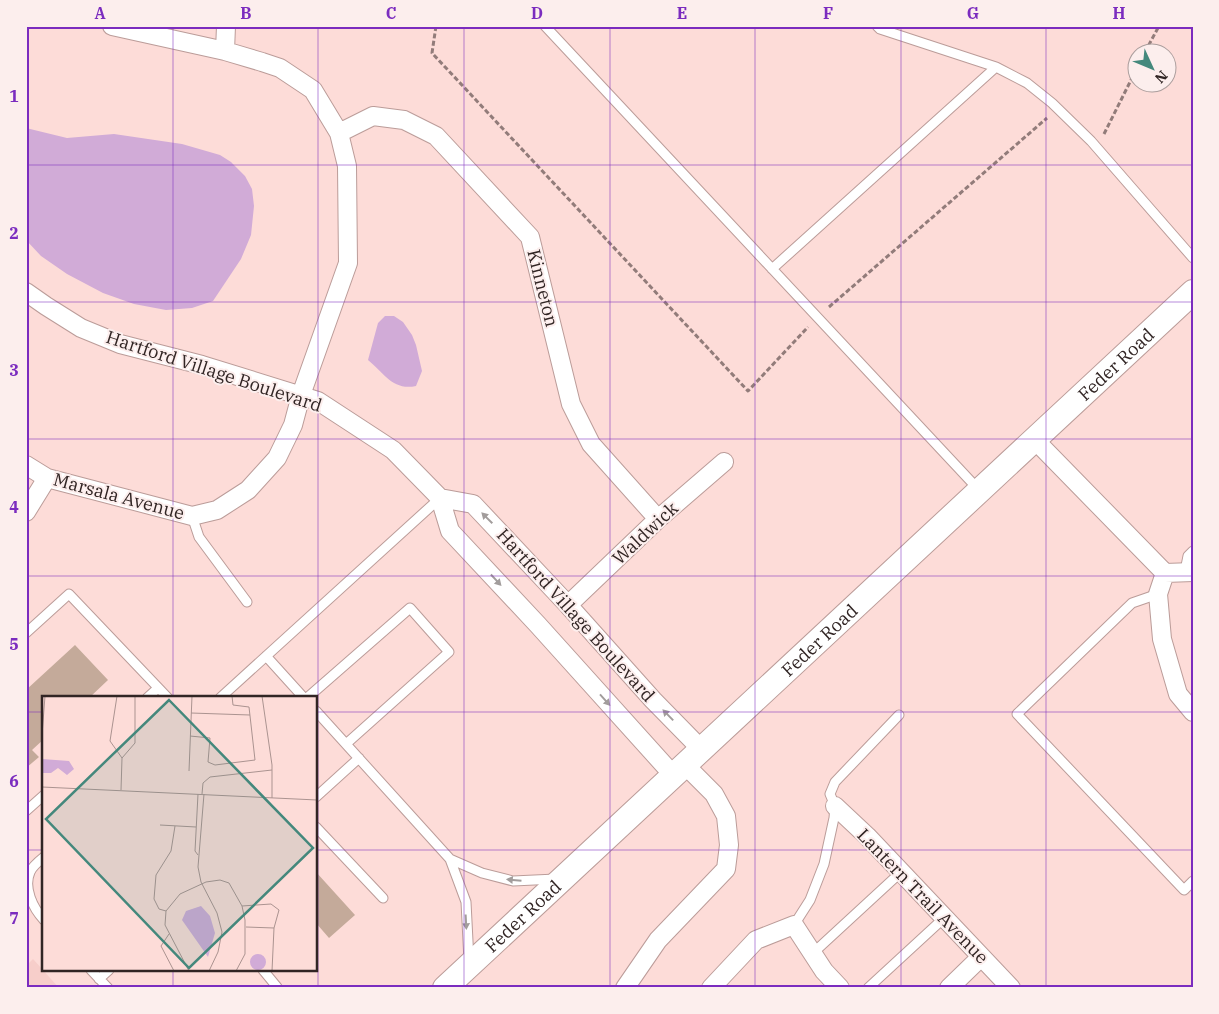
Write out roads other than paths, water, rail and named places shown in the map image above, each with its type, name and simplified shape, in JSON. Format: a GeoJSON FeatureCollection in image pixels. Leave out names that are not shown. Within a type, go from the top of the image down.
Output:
{"type":"FeatureCollection","features":[{"type":"Feature","properties":{"kind":"main road","name":"Feder Road"},"geometry":{"type":"LineString","coordinates":[[445,988],[1193,292]]}},
{"type":"Feature","properties":{"kind":"street","name":"Marsala Avenue"},"geometry":{"type":"LineString","coordinates":[[26,466],[46,478],[192,516],[217,510],[248,490],[277,458],[293,425],[301,396],[348,263],[346,166],[339,134],[313,90],[280,68],[225,51],[112,26]]}},
{"type":"Feature","properties":{"kind":"street"},"geometry":{"type":"LineString","coordinates":[[225,51],[226,26]]}},
{"type":"Feature","properties":{"kind":"street","name":"Kinneton"},"geometry":{"type":"LineString","coordinates":[[339,134],[373,116],[404,120],[436,136],[530,237],[571,404],[590,444],[658,519]]}},
{"type":"Feature","properties":{"kind":"street","name":"Hartford Village Boulevard"},"geometry":{"type":"LineString","coordinates":[[26,292],[81,328],[120,344],[202,365],[318,401],[393,450],[440,498],[450,531],[538,625],[687,764]]}},
{"type":"Feature","properties":{"kind":"street"},"geometry":{"type":"LineString","coordinates":[[1034,439],[1164,573]]}},
{"type":"Feature","properties":{"kind":"street","name":"Waldwick"},"geometry":{"type":"LineString","coordinates":[[568,606],[658,519],[724,462]]}},
{"type":"Feature","properties":{"kind":"street"},"geometry":{"type":"LineString","coordinates":[[26,512],[46,478]]}},
{"type":"Feature","properties":{"kind":"street","name":"Hartford Village Boulevard"},"geometry":{"type":"LineString","coordinates":[[440,498],[473,504],[568,606],[653,700],[687,764]]}},
{"type":"Feature","properties":{"kind":"street"},"geometry":{"type":"LineString","coordinates":[[1164,573],[1189,571]]}},
{"type":"Feature","properties":{"kind":"street"},"geometry":{"type":"LineString","coordinates":[[1164,573],[1158,594],[1162,639],[1178,694],[1193,712]]}},
{"type":"Feature","properties":{"kind":"street"},"geometry":{"type":"LineString","coordinates":[[625,988],[658,940],[726,869],[729,845],[726,816],[714,794],[687,764]]}},
{"type":"Feature","properties":{"kind":"street","name":"Lantern Trail Avenue"},"geometry":{"type":"LineString","coordinates":[[835,806],[867,836],[1011,988]]}},
{"type":"Feature","properties":{"kind":"street"},"geometry":{"type":"LineString","coordinates":[[711,988],[756,940],[794,925],[824,971],[840,988]]}},
{"type":"Feature","properties":{"kind":"street"},"geometry":{"type":"LineString","coordinates":[[949,988],[981,957]]}},
{"type":"Feature","properties":{"kind":"lane"},"geometry":{"type":"LineString","coordinates":[[545,26],[979,490]]}},
{"type":"Feature","properties":{"kind":"lane"},"geometry":{"type":"LineString","coordinates":[[877,26],[880,29],[996,67],[1027,83],[1052,104],[1097,148],[1193,258]]}},
{"type":"Feature","properties":{"kind":"lane"},"geometry":{"type":"LineString","coordinates":[[772,269],[996,67]]}},
{"type":"Feature","properties":{"kind":"lane"},"geometry":{"type":"LineString","coordinates":[[222,696],[440,498]]}},
{"type":"Feature","properties":{"kind":"lane"},"geometry":{"type":"LineString","coordinates":[[192,516],[200,537],[248,602]]}},
{"type":"Feature","properties":{"kind":"lane"},"geometry":{"type":"LineString","coordinates":[[1189,571],[1188,556],[1193,551]]}},
{"type":"Feature","properties":{"kind":"lane"},"geometry":{"type":"LineString","coordinates":[[26,633],[69,594],[166,696]]}},
{"type":"Feature","properties":{"kind":"lane"},"geometry":{"type":"LineString","coordinates":[[1158,594],[1132,603],[1017,714],[1184,890],[1193,881]]}},
{"type":"Feature","properties":{"kind":"lane"},"geometry":{"type":"LineString","coordinates":[[307,696],[410,608],[449,652],[346,744]]}},
{"type":"Feature","properties":{"kind":"lane"},"geometry":{"type":"LineString","coordinates":[[266,656],[303,696]]}},
{"type":"Feature","properties":{"kind":"lane"},"geometry":{"type":"LineString","coordinates":[[149,696],[158,688]]}},
{"type":"Feature","properties":{"kind":"lane"},"geometry":{"type":"LineString","coordinates":[[318,713],[450,859],[466,902],[469,966]]}},
{"type":"Feature","properties":{"kind":"lane"},"geometry":{"type":"LineString","coordinates":[[794,925],[810,900],[824,864],[834,818],[835,806],[830,794],[835,782],[899,715]]}},
{"type":"Feature","properties":{"kind":"lane"},"geometry":{"type":"LineString","coordinates":[[318,795],[359,758]]}},
{"type":"Feature","properties":{"kind":"lane"},"geometry":{"type":"LineString","coordinates":[[26,811],[42,797]]}},
{"type":"Feature","properties":{"kind":"lane"},"geometry":{"type":"LineString","coordinates":[[318,829],[382,898]]}},
{"type":"Feature","properties":{"kind":"lane"},"geometry":{"type":"LineString","coordinates":[[42,859],[30,871],[27,887],[36,912],[42,918]]}},
{"type":"Feature","properties":{"kind":"lane"},"geometry":{"type":"LineString","coordinates":[[450,859],[482,873],[513,881],[563,878]]}},
{"type":"Feature","properties":{"kind":"lane"},"geometry":{"type":"LineString","coordinates":[[812,954],[901,872]]}},
{"type":"Feature","properties":{"kind":"lane"},"geometry":{"type":"LineString","coordinates":[[868,988],[944,918]]}},
{"type":"Feature","properties":{"kind":"lane"},"geometry":{"type":"LineString","coordinates":[[93,972],[108,988]]}},
{"type":"Feature","properties":{"kind":"lane"},"geometry":{"type":"LineString","coordinates":[[100,979],[107,972]]}},
{"type":"Feature","properties":{"kind":"lane"},"geometry":{"type":"LineString","coordinates":[[265,972],[277,987]]}}]}
